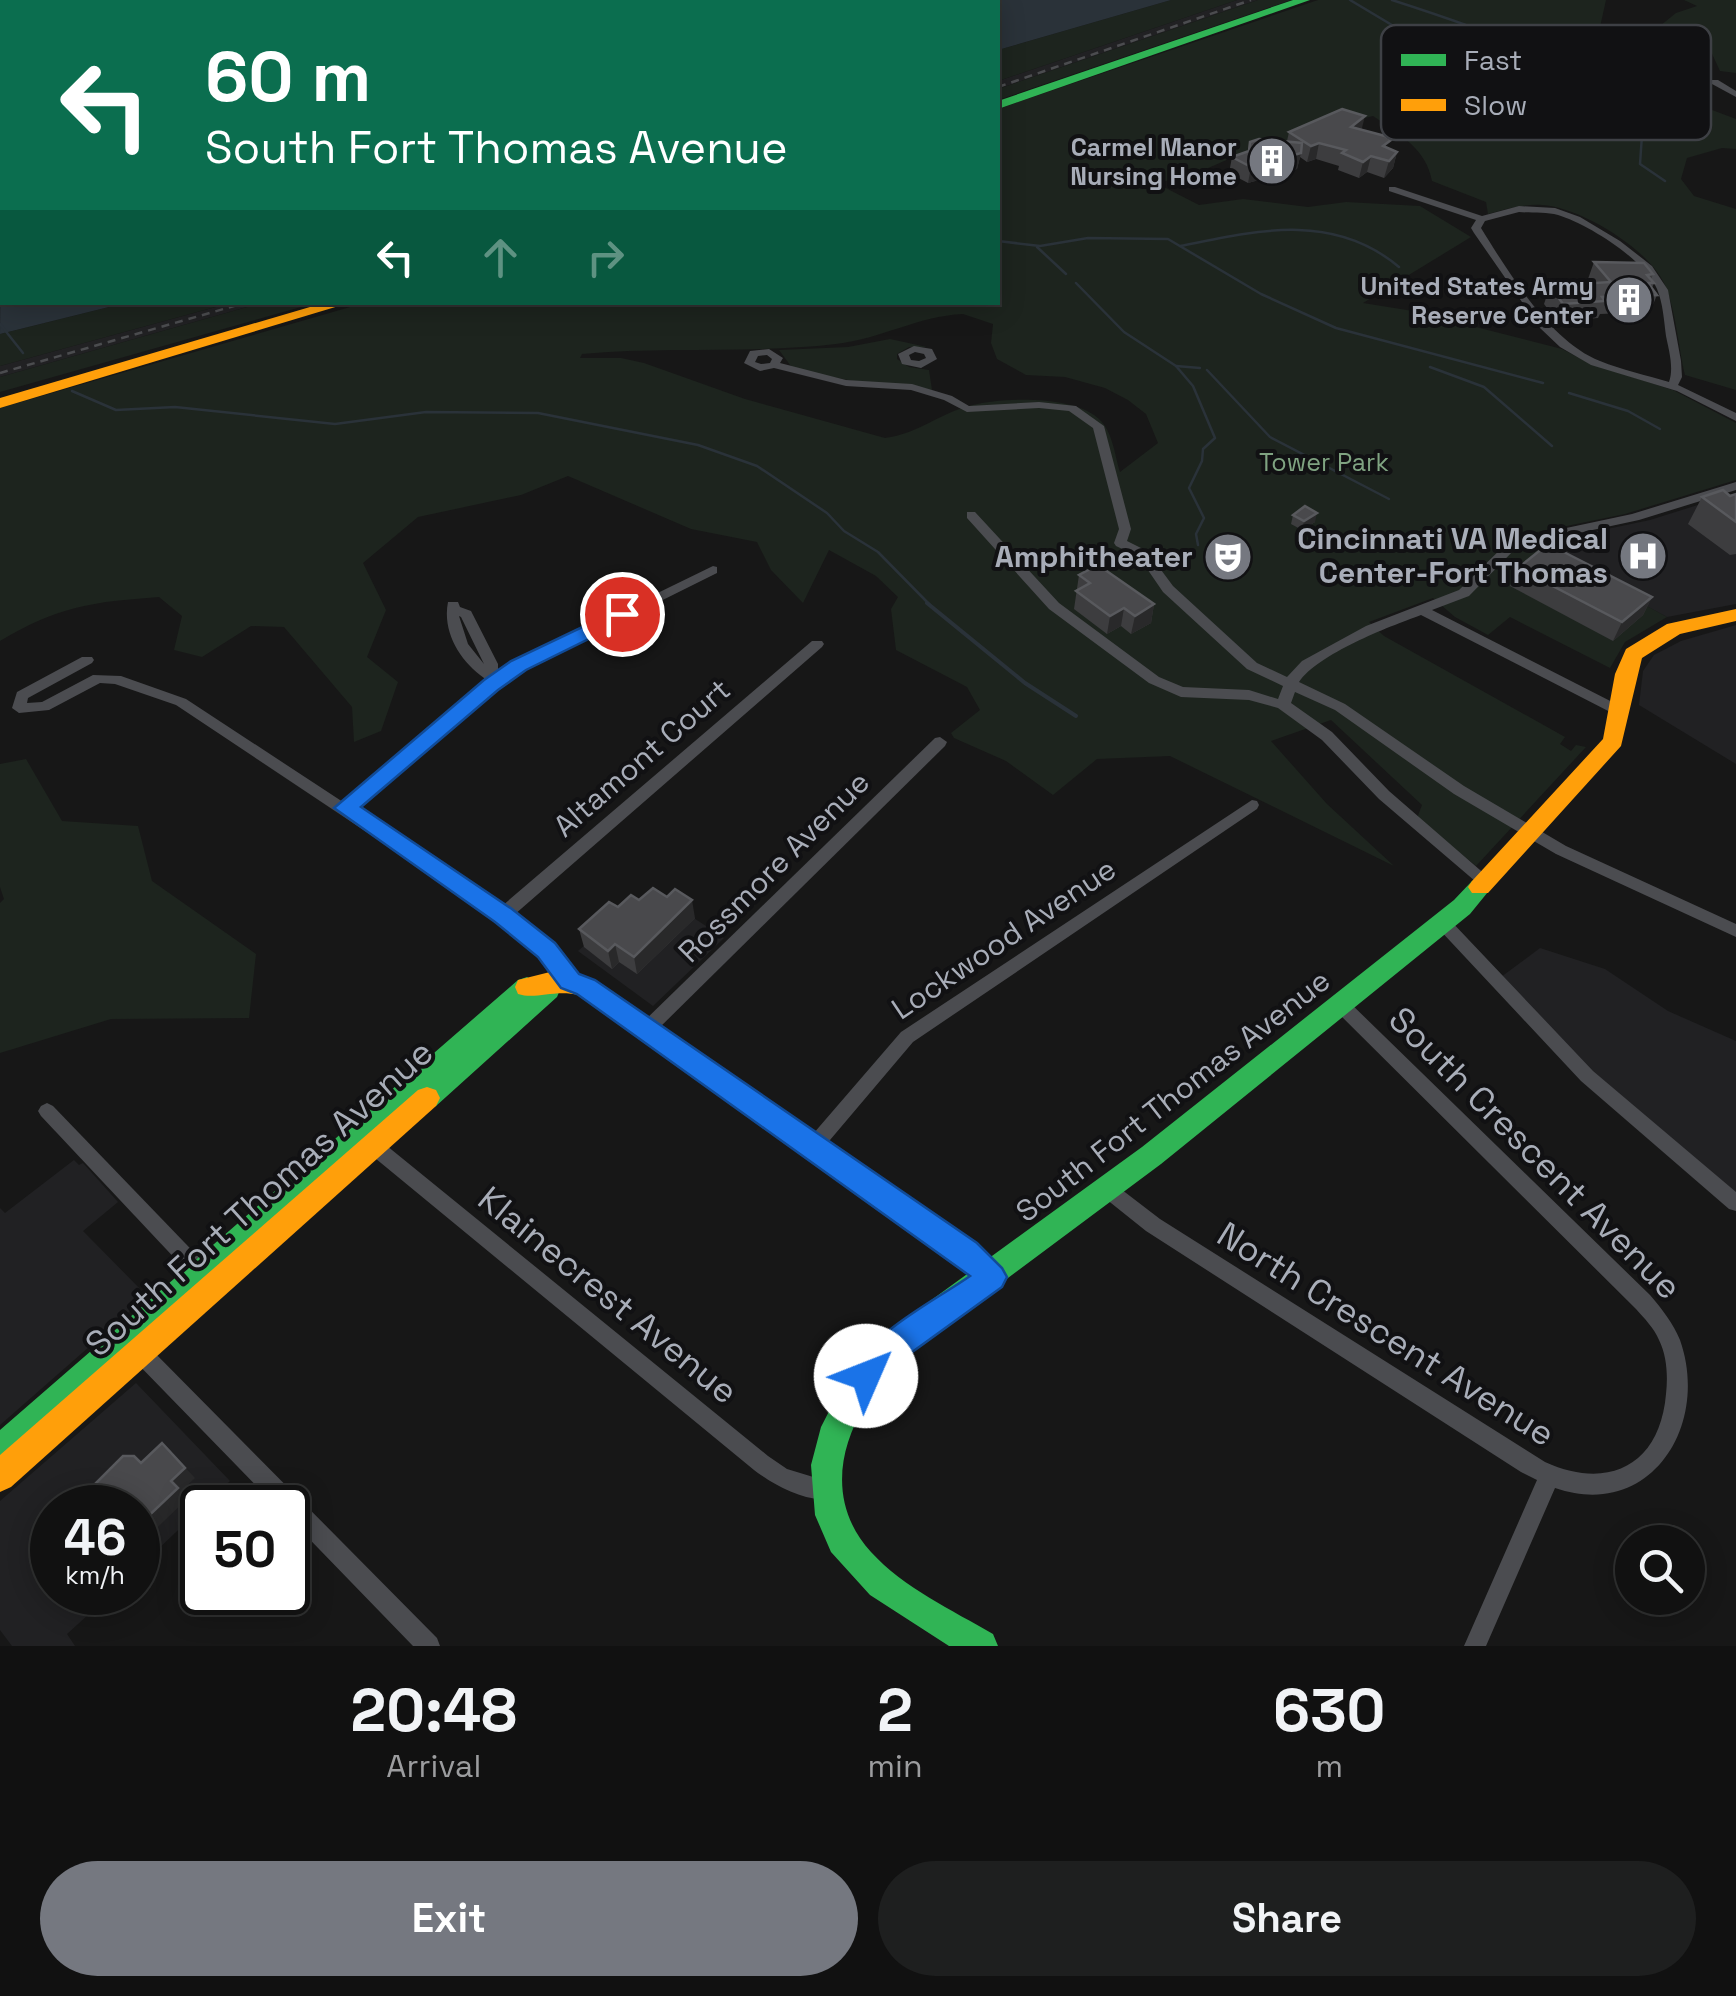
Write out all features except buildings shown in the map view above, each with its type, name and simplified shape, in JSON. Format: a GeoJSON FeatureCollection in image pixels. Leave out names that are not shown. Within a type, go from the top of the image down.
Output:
{"type":"FeatureCollection","features":[{"type":"Feature","properties":{"kind":"main road"},"geometry":{"type":"LineString","coordinates":[[1000,104],[1304,0]]}},
{"type":"Feature","properties":{"kind":"main road"},"geometry":{"type":"LineString","coordinates":[[0,403],[335,305]]}},
{"type":"Feature","properties":{"kind":"main road","name":"South Fort Thomas Avenue"},"geometry":{"type":"LineString","coordinates":[[826,1490],[832,1436],[841,1413],[866,1376],[894,1347],[992,1277],[1443,923],[1487,883],[1613,741],[1626,667],[1634,652],[1688,624],[1736,615]]}},
{"type":"Feature","properties":{"kind":"main road","name":"South Fort Thomas Avenue"},"geometry":{"type":"LineString","coordinates":[[0,1476],[134,1346],[365,1139],[527,986],[553,978],[570,981]]}},
{"type":"Feature","properties":{"kind":"main road"},"geometry":{"type":"LineString","coordinates":[[570,981],[586,987],[967,1253],[992,1277]]}},
{"type":"Feature","properties":{"kind":"main road","name":"South Fort Thomas Avenue"},"geometry":{"type":"LineString","coordinates":[[0,1450],[134,1346]]}},
{"type":"Feature","properties":{"kind":"main road"},"geometry":{"type":"LineString","coordinates":[[826,1490],[832,1520],[853,1559],[884,1586],[981,1646]]}},
{"type":"Feature","properties":{"kind":"street"},"geometry":{"type":"LineString","coordinates":[[1715,82],[1736,94]]}},
{"type":"Feature","properties":{"kind":"street"},"geometry":{"type":"LineString","coordinates":[[1392,189],[1482,219],[1519,210],[1555,211],[1592,228],[1641,261],[1663,290],[1676,360],[1677,377],[1672,385]]}},
{"type":"Feature","properties":{"kind":"street"},"geometry":{"type":"LineString","coordinates":[[1482,219],[1476,228],[1479,234],[1558,340],[1595,362],[1672,385],[1736,418]]}},
{"type":"Feature","properties":{"kind":"street"},"geometry":{"type":"LineString","coordinates":[[926,364],[930,364],[948,398]]}},
{"type":"Feature","properties":{"kind":"street"},"geometry":{"type":"LineString","coordinates":[[774,365],[846,384],[912,387],[948,398],[967,409],[1072,408],[1092,420],[1103,440],[1123,519],[1120,544],[1143,554],[1168,589],[1252,666],[1340,707],[1459,790],[1561,850],[1736,931]]}},
{"type":"Feature","properties":{"kind":"street"},"geometry":{"type":"LineString","coordinates":[[1283,705],[1297,671],[1370,629],[1424,611],[1473,587],[1514,543],[1635,518],[1736,486]]}},
{"type":"Feature","properties":{"kind":"street"},"geometry":{"type":"LineString","coordinates":[[971,514],[1054,606],[1134,668],[1181,692],[1249,694],[1283,705],[1340,747],[1384,795],[1487,883]]}},
{"type":"Feature","properties":{"kind":"street"},"geometry":{"type":"LineString","coordinates":[[346,808],[490,680],[713,570]]}},
{"type":"Feature","properties":{"kind":"street"},"geometry":{"type":"LineString","coordinates":[[455,608],[452,619],[463,643],[476,669],[490,680]]}},
{"type":"Feature","properties":{"kind":"street"},"geometry":{"type":"LineString","coordinates":[[1424,611],[1621,712]]}},
{"type":"Feature","properties":{"kind":"street","name":"Altamont Court"},"geometry":{"type":"LineString","coordinates":[[503,916],[818,644]]}},
{"type":"Feature","properties":{"kind":"street"},"geometry":{"type":"LineString","coordinates":[[87,660],[22,694],[20,708],[44,707],[91,680],[116,679],[193,709],[503,916],[546,950],[570,981]]}},
{"type":"Feature","properties":{"kind":"street","name":"Rossmore Avenue"},"geometry":{"type":"LineString","coordinates":[[646,1030],[940,742]]}},
{"type":"Feature","properties":{"kind":"street","name":"Lockwood Avenue"},"geometry":{"type":"LineString","coordinates":[[813,1147],[907,1037],[1252,805]]}},
{"type":"Feature","properties":{"kind":"street"},"geometry":{"type":"LineString","coordinates":[[1443,923],[1587,1076],[1736,1203]]}},
{"type":"Feature","properties":{"kind":"street","name":"South Crescent Avenue"},"geometry":{"type":"LineString","coordinates":[[1339,1003],[1644,1302],[1664,1328],[1675,1356],[1678,1390],[1674,1416]]}},
{"type":"Feature","properties":{"kind":"street"},"geometry":{"type":"LineString","coordinates":[[47,1112],[207,1279]]}},
{"type":"Feature","properties":{"kind":"street","name":"Klainecrest Avenue"},"geometry":{"type":"LineString","coordinates":[[365,1139],[764,1465],[782,1478],[826,1490]]}},
{"type":"Feature","properties":{"kind":"street","name":"North Crescent Avenue"},"geometry":{"type":"LineString","coordinates":[[1107,1188],[1153,1226],[1549,1476],[1590,1484],[1612,1484],[1629,1477],[1658,1450],[1674,1416]]}},
{"type":"Feature","properties":{"kind":"street"},"geometry":{"type":"LineString","coordinates":[[134,1346],[428,1646]]}},
{"type":"Feature","properties":{"kind":"street"},"geometry":{"type":"LineString","coordinates":[[1475,1646],[1549,1476]]}},
{"type":"Feature","properties":{"kind":"shaded area"},"geometry":{"type":"Polygon","coordinates":[[[1000,0],[1171,0],[1000,49],[1000,0]]]}},
{"type":"Feature","properties":{"kind":"shaded area"},"geometry":{"type":"Polygon","coordinates":[[[1237,0],[1258,0],[1000,88],[1000,80],[1237,0]]]}},
{"type":"Feature","properties":{"kind":"shaded area"},"geometry":{"type":"Polygon","coordinates":[[[0,305],[117,305],[0,334],[0,305]]]}},
{"type":"Feature","properties":{"kind":"shaded area"},"geometry":{"type":"Polygon","coordinates":[[[223,305],[254,305],[0,377],[0,366],[223,305]]]}},
{"type":"Feature","properties":{"kind":"shaded area","name":"Cincinnati VA Medical Center-Fort Thomas"},"geometry":{"type":"Polygon","coordinates":[[[1736,493],[1736,604],[1667,617],[1531,545],[1650,520],[1736,493]]]}},
{"type":"Feature","properties":{"kind":"shaded area"},"geometry":{"type":"Polygon","coordinates":[[[1736,625],[1736,764],[1639,705],[1643,671],[1654,655],[1681,641],[1736,625]]]}},
{"type":"Feature","properties":{"kind":"shaded area"},"geometry":{"type":"Polygon","coordinates":[[[662,897],[724,938],[653,1006],[578,951],[633,903],[662,897]]]}},
{"type":"Feature","properties":{"kind":"shaded area"},"geometry":{"type":"Polygon","coordinates":[[[1540,948],[1605,969],[1668,1011],[1736,1041],[1736,1194],[1592,1075],[1501,977],[1540,948]]]}},
{"type":"Feature","properties":{"kind":"shaded area"},"geometry":{"type":"Polygon","coordinates":[[[74,1160],[79,1165],[83,1163],[118,1202],[83,1231],[147,1296],[0,1425],[0,1208],[5,1213],[74,1160]]]}},
{"type":"Feature","properties":{"kind":"shaded area"},"geometry":{"type":"Polygon","coordinates":[[[136,1383],[230,1481],[226,1485],[180,1485],[180,1528],[160,1547],[160,1485],[30,1485],[30,1615],[88,1615],[67,1634],[75,1646],[12,1646],[0,1630],[0,1501],[136,1383]]]}},
{"type":"Feature","properties":{"kind":"green space"},"geometry":{"type":"Polygon","coordinates":[[[1171,0],[1237,0],[1000,80],[1000,49],[1171,0]]]}},
{"type":"Feature","properties":{"kind":"green space"},"geometry":{"type":"Polygon","coordinates":[[[1258,0],[1291,0],[1000,99],[1000,88],[1258,0]]]}},
{"type":"Feature","properties":{"kind":"green space","name":"Tower Park"},"geometry":{"type":"Polygon","coordinates":[[[1318,0],[1606,0],[1600,25],[1381,25],[1381,122],[1373,116],[1340,124],[1278,151],[1247,151],[1190,176],[1156,183],[1199,205],[1243,199],[1308,207],[1346,202],[1420,206],[1471,237],[1363,303],[1413,311],[1562,349],[1591,364],[1673,390],[1736,423],[1736,480],[1625,514],[1518,536],[1667,617],[1625,642],[1610,668],[1510,617],[1488,635],[1455,617],[1433,598],[1369,622],[1384,636],[1565,737],[1560,744],[1571,751],[1576,745],[1586,747],[1476,866],[1417,818],[1422,805],[1331,720],[1271,741],[1327,804],[1394,866],[1170,756],[1097,759],[1053,795],[1006,761],[954,738],[951,733],[980,710],[967,687],[896,650],[891,609],[898,597],[876,576],[829,550],[803,603],[771,570],[757,542],[691,529],[568,476],[521,495],[418,517],[363,563],[386,610],[367,657],[398,682],[381,731],[354,742],[352,707],[284,627],[251,626],[202,657],[174,650],[182,616],[159,597],[76,608],[40,620],[0,641],[0,408],[357,305],[1000,305],[1000,108],[1318,0]],[[963,314],[836,344],[614,352],[582,354],[580,358],[621,358],[644,363],[745,399],[885,438],[961,408],[986,402],[1040,400],[1076,406],[1101,421],[1120,472],[1158,443],[1146,414],[1128,400],[1105,388],[1065,377],[1026,375],[997,359],[991,343],[993,324],[963,314]]]}},
{"type":"Feature","properties":{"kind":"green space"},"geometry":{"type":"Polygon","coordinates":[[[1684,0],[1736,0],[1736,73],[1720,71],[1711,52],[1711,25],[1661,25],[1676,13],[1697,6],[1684,0]]]}},
{"type":"Feature","properties":{"kind":"green space","name":"Tower Park"},"geometry":{"type":"Polygon","coordinates":[[[1711,110],[1736,119],[1736,149],[1722,148],[1687,158],[1681,179],[1694,196],[1736,209],[1736,390],[1685,375],[1664,283],[1628,243],[1593,221],[1557,207],[1528,205],[1488,214],[1486,202],[1432,181],[1418,151],[1406,140],[1711,140],[1711,110]]]}},
{"type":"Feature","properties":{"kind":"green space"},"geometry":{"type":"Polygon","coordinates":[[[117,305],[223,305],[0,366],[0,334],[117,305]]]}},
{"type":"Feature","properties":{"kind":"green space"},"geometry":{"type":"Polygon","coordinates":[[[254,305],[308,305],[0,392],[0,377],[254,305]]]}},
{"type":"Feature","properties":{"kind":"green space"},"geometry":{"type":"Polygon","coordinates":[[[890,339],[927,347],[909,347],[897,354],[897,359],[909,367],[929,370],[932,390],[906,384],[863,383],[793,369],[779,350],[848,347],[890,339]]]}},
{"type":"Feature","properties":{"kind":"green space"},"geometry":{"type":"Polygon","coordinates":[[[26,759],[62,821],[138,826],[152,881],[256,954],[249,1018],[111,1019],[0,1053],[0,903],[4,899],[0,887],[0,764],[26,759]]]}},
{"type":"Feature","properties":{"kind":"waterway"},"geometry":{"type":"LineString","coordinates":[[1350,0],[1392,25]]}},
{"type":"Feature","properties":{"kind":"waterway"},"geometry":{"type":"LineString","coordinates":[[1392,0],[1467,25]]}},
{"type":"Feature","properties":{"kind":"waterway"},"geometry":{"type":"LineString","coordinates":[[1642,140],[1640,164],[1665,181]]}},
{"type":"Feature","properties":{"kind":"waterway"},"geometry":{"type":"LineString","coordinates":[[1180,246],[1266,231],[1322,232],[1348,238],[1399,267]]}},
{"type":"Feature","properties":{"kind":"waterway"},"geometry":{"type":"LineString","coordinates":[[1000,241],[1040,246],[1088,238],[1168,239],[1261,294],[1336,328],[1543,383]]}},
{"type":"Feature","properties":{"kind":"waterway"},"geometry":{"type":"LineString","coordinates":[[1037,247],[1066,274]]}},
{"type":"Feature","properties":{"kind":"waterway"},"geometry":{"type":"LineString","coordinates":[[1076,283],[1124,332],[1176,366]]}},
{"type":"Feature","properties":{"kind":"waterway"},"geometry":{"type":"LineString","coordinates":[[0,324],[23,353]]}},
{"type":"Feature","properties":{"kind":"waterway"},"geometry":{"type":"LineString","coordinates":[[1176,366],[1200,368]]}},
{"type":"Feature","properties":{"kind":"waterway"},"geometry":{"type":"LineString","coordinates":[[1176,366],[1193,386],[1215,438],[1203,449],[1202,461],[1189,488],[1204,518],[1196,534],[1198,545]]}},
{"type":"Feature","properties":{"kind":"waterway"},"geometry":{"type":"LineString","coordinates":[[1430,367],[1484,387],[1552,446]]}},
{"type":"Feature","properties":{"kind":"waterway"},"geometry":{"type":"LineString","coordinates":[[1207,370],[1270,437],[1389,499]]}},
{"type":"Feature","properties":{"kind":"waterway"},"geometry":{"type":"LineString","coordinates":[[72,391],[116,410],[175,407],[335,424],[426,412],[538,413],[698,445],[757,466],[827,513],[844,531],[878,552],[930,605]]}},
{"type":"Feature","properties":{"kind":"waterway"},"geometry":{"type":"LineString","coordinates":[[1569,393],[1628,411],[1660,429]]}},
{"type":"Feature","properties":{"kind":"waterway"},"geometry":{"type":"LineString","coordinates":[[927,603],[1025,683],[1076,716]]}},
{"type":"Feature","properties":{"kind":"railway"},"geometry":{"type":"LineString","coordinates":[[1000,86],[1251,0]]}},
{"type":"Feature","properties":{"kind":"railway"},"geometry":{"type":"LineString","coordinates":[[0,373],[238,305]]}},
{"type":"Feature","properties":{"kind":"traffic: fast"},"geometry":{"type":"LineString","coordinates":[[1000,104],[1304,0]]}},
{"type":"Feature","properties":{"kind":"traffic: fast"},"geometry":{"type":"LineString","coordinates":[[981,1646],[881,1583],[843,1541],[831,1515],[827,1465],[836,1427],[854,1392],[900,1341],[1196,1120],[1462,907],[1480,887]]}},
{"type":"Feature","properties":{"kind":"traffic: fast"},"geometry":{"type":"LineString","coordinates":[[0,1450],[527,987]]}},
{"type":"Feature","properties":{"kind":"traffic: fast"},"geometry":{"type":"LineString","coordinates":[[427,1098],[548,990]]}},
{"type":"Feature","properties":{"kind":"traffic: slow"},"geometry":{"type":"LineString","coordinates":[[0,403],[335,305]]}},
{"type":"Feature","properties":{"kind":"traffic: slow"},"geometry":{"type":"LineString","coordinates":[[1480,887],[1613,741],[1625,674],[1633,654],[1674,629],[1736,615]]}},
{"type":"Feature","properties":{"kind":"traffic: slow"},"geometry":{"type":"LineString","coordinates":[[527,987],[558,980],[586,987],[967,1253],[992,1277]]}},
{"type":"Feature","properties":{"kind":"traffic: slow"},"geometry":{"type":"LineString","coordinates":[[0,1476],[427,1098]]}},
{"type":"Feature","properties":{"kind":"place","name":"Carmel Manor Nursing Home"},"geometry":{"type":"Point","coordinates":[1272,161]}},
{"type":"Feature","properties":{"kind":"place","name":"United States Army Reserve Center"},"geometry":{"type":"Point","coordinates":[1629,300]}},
{"type":"Feature","properties":{"kind":"place","name":"Cincinnati VA Medical Center-Fort Thomas"},"geometry":{"type":"Point","coordinates":[1643,556]}},
{"type":"Feature","properties":{"kind":"place","name":"Amphitheater"},"geometry":{"type":"Point","coordinates":[1228,557]}},
{"type":"Feature","properties":{"kind":"route"},"geometry":{"type":"LineString","coordinates":[[622,614],[519,666],[491,685],[346,808],[503,916],[546,950],[570,981],[586,987],[967,1253],[992,1277],[894,1347],[866,1376]]}}]}
